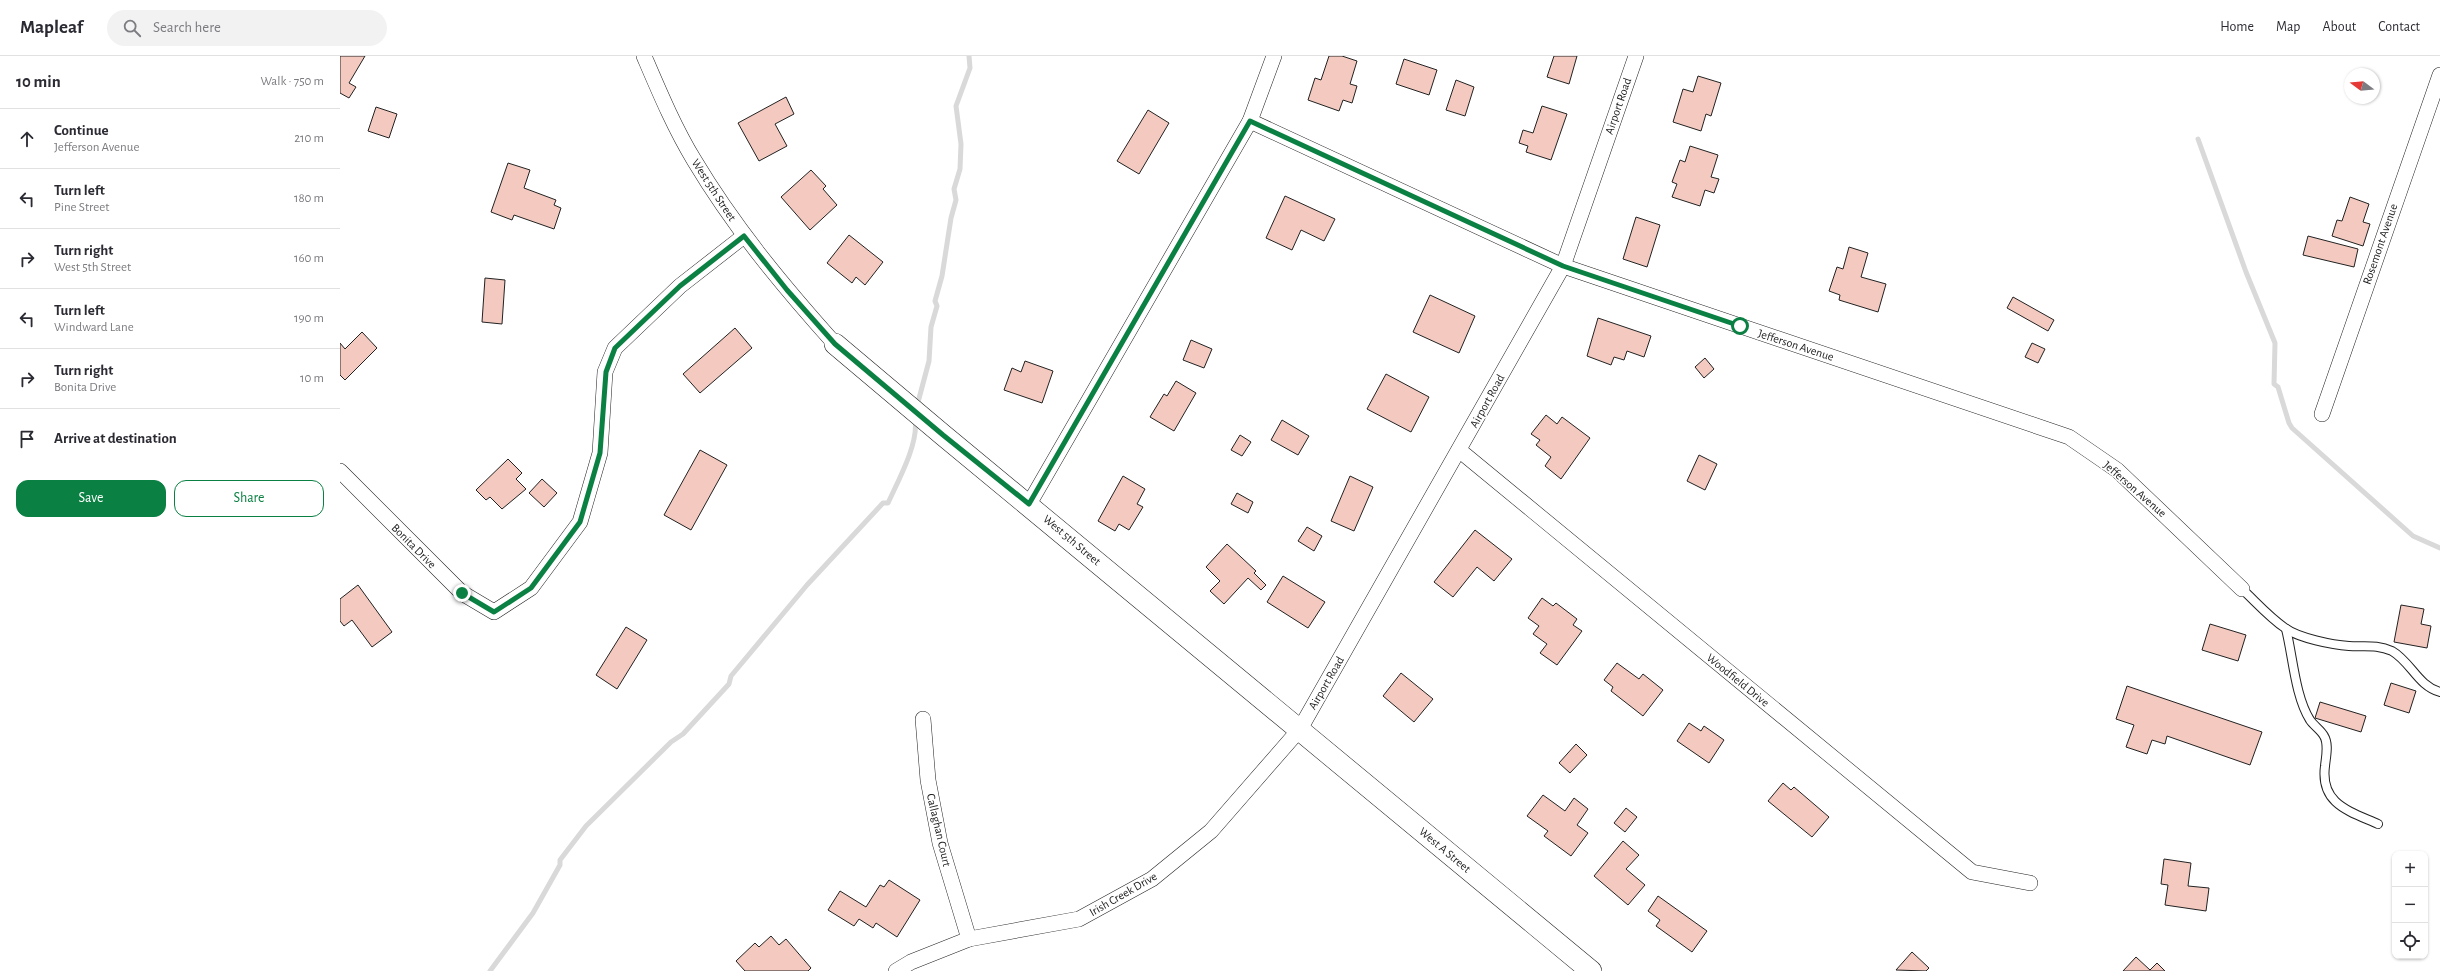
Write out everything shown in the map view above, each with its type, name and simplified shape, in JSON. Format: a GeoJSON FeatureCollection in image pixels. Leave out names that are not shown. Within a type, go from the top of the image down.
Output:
{"type":"FeatureCollection","features":[{"type":"Feature","properties":{"kind":"street","name":"West 5th Street"},"geometry":{"type":"LineString","coordinates":[[644,56],[664,103],[694,160],[744,236],[787,290],[835,344],[943,435],[1029,504],[1300,729]]}},
{"type":"Feature","properties":{"kind":"street"},"geometry":{"type":"LineString","coordinates":[[1029,504],[1250,121],[1274,56]]}},
{"type":"Feature","properties":{"kind":"street","name":"Airport Road"},"geometry":{"type":"LineString","coordinates":[[1300,729],[1563,266],[1636,56]]}},
{"type":"Feature","properties":{"kind":"street","name":"Rosemont Avenue"},"geometry":{"type":"LineString","coordinates":[[2322,414],[2440,74]]}},
{"type":"Feature","properties":{"kind":"street","name":"Jefferson Avenue"},"geometry":{"type":"LineString","coordinates":[[1250,121],[1563,266],[2069,437],[2117,470],[2242,589]]}},
{"type":"Feature","properties":{"kind":"street","name":"Bonita Drive"},"geometry":{"type":"LineString","coordinates":[[340,471],[462,593],[494,612],[531,588],[580,522],[600,453],[606,372],[615,348],[680,286],[744,236]]}},
{"type":"Feature","properties":{"kind":"street","name":"Woodfield Drive"},"geometry":{"type":"LineString","coordinates":[[1459,450],[1972,872],[2030,883]]}},
{"type":"Feature","properties":{"kind":"street","name":"Callaghan Court"},"geometry":{"type":"LineString","coordinates":[[923,719],[928,780],[940,843],[969,939]]}},
{"type":"Feature","properties":{"kind":"street","name":"Irish Creek Drive"},"geometry":{"type":"LineString","coordinates":[[896,971],[911,962],[969,939],[1079,919],[1152,879],[1210,831],[1300,729]]}},
{"type":"Feature","properties":{"kind":"street","name":"West A Street"},"geometry":{"type":"LineString","coordinates":[[1300,729],[1590,971]]}},
{"type":"Feature","properties":{"kind":"lane"},"geometry":{"type":"LineString","coordinates":[[2242,589],[2286,629],[2315,640],[2350,646],[2374,646],[2392,652],[2410,667],[2420,680],[2432,690],[2440,692]]}},
{"type":"Feature","properties":{"kind":"lane"},"geometry":{"type":"LineString","coordinates":[[2286,629],[2300,697],[2310,720],[2324,736],[2327,749],[2324,777],[2330,798],[2344,809],[2378,824]]}},
{"type":"Feature","properties":{"kind":"building"},"geometry":{"type":"Polygon","coordinates":[[[340,56],[365,56],[349,83],[356,87],[349,98],[340,93],[340,56]]]}},
{"type":"Feature","properties":{"kind":"building"},"geometry":{"type":"Polygon","coordinates":[[[1329,56],[1342,56],[1357,61],[1350,84],[1357,86],[1352,103],[1343,100],[1339,111],[1308,100],[1315,78],[1321,80],[1329,56]]]}},
{"type":"Feature","properties":{"kind":"building"},"geometry":{"type":"Polygon","coordinates":[[[1554,56],[1577,56],[1569,84],[1547,77],[1554,56]]]}},
{"type":"Feature","properties":{"kind":"building"},"geometry":{"type":"Polygon","coordinates":[[[1404,59],[1437,70],[1429,95],[1396,84],[1404,59]]]}},
{"type":"Feature","properties":{"kind":"building"},"geometry":{"type":"Polygon","coordinates":[[[1698,76],[1721,83],[1711,116],[1706,114],[1701,131],[1673,122],[1683,89],[1693,92],[1698,76]]]}},
{"type":"Feature","properties":{"kind":"building"},"geometry":{"type":"Polygon","coordinates":[[[1456,80],[1474,87],[1465,116],[1446,110],[1456,80]]]}},
{"type":"Feature","properties":{"kind":"building"},"geometry":{"type":"Polygon","coordinates":[[[786,97],[794,114],[775,124],[787,146],[759,161],[738,123],[786,97]]]}},
{"type":"Feature","properties":{"kind":"building"},"geometry":{"type":"Polygon","coordinates":[[[1542,106],[1567,114],[1551,160],[1526,152],[1528,146],[1519,143],[1523,130],[1533,133],[1542,106]]]}},
{"type":"Feature","properties":{"kind":"building"},"geometry":{"type":"Polygon","coordinates":[[[376,107],[397,114],[389,138],[368,131],[376,107]]]}},
{"type":"Feature","properties":{"kind":"building"},"geometry":{"type":"Polygon","coordinates":[[[1148,110],[1169,123],[1139,174],[1117,161],[1148,110]]]}},
{"type":"Feature","properties":{"kind":"building"},"geometry":{"type":"Polygon","coordinates":[[[1690,146],[1718,155],[1711,177],[1719,179],[1714,193],[1705,190],[1700,206],[1672,197],[1677,184],[1672,182],[1680,160],[1685,162],[1690,146]]]}},
{"type":"Feature","properties":{"kind":"building"},"geometry":{"type":"Polygon","coordinates":[[[508,163],[530,170],[524,188],[556,200],[554,205],[561,208],[554,229],[514,215],[512,220],[491,212],[508,163]]]}},
{"type":"Feature","properties":{"kind":"building"},"geometry":{"type":"Polygon","coordinates":[[[811,170],[826,186],[823,189],[837,205],[810,230],[781,197],[811,170]]]}},
{"type":"Feature","properties":{"kind":"building"},"geometry":{"type":"Polygon","coordinates":[[[1285,196],[1335,219],[1324,241],[1301,230],[1292,250],[1266,238],[1285,196]]]}},
{"type":"Feature","properties":{"kind":"building"},"geometry":{"type":"Polygon","coordinates":[[[2350,197],[2369,204],[2363,222],[2370,224],[2363,246],[2332,236],[2337,220],[2342,221],[2350,197]]]}},
{"type":"Feature","properties":{"kind":"building"},"geometry":{"type":"Polygon","coordinates":[[[1636,217],[1660,225],[1647,267],[1623,259],[1636,217]]]}},
{"type":"Feature","properties":{"kind":"building"},"geometry":{"type":"Polygon","coordinates":[[[849,235],[883,262],[865,285],[856,277],[852,283],[827,263],[849,235]]]}},
{"type":"Feature","properties":{"kind":"building"},"geometry":{"type":"Polygon","coordinates":[[[2308,236],[2358,249],[2354,267],[2303,255],[2308,236]]]}},
{"type":"Feature","properties":{"kind":"building"},"geometry":{"type":"Polygon","coordinates":[[[1849,247],[1868,253],[1861,277],[1886,284],[1878,312],[1839,300],[1840,295],[1829,291],[1837,267],[1843,269],[1849,247]]]}},
{"type":"Feature","properties":{"kind":"building"},"geometry":{"type":"Polygon","coordinates":[[[485,278],[505,280],[502,324],[482,322],[485,278]]]}},
{"type":"Feature","properties":{"kind":"building"},"geometry":{"type":"Polygon","coordinates":[[[1430,295],[1475,316],[1459,353],[1413,332],[1430,295]]]}},
{"type":"Feature","properties":{"kind":"building"},"geometry":{"type":"Polygon","coordinates":[[[2013,297],[2054,320],[2048,331],[2007,308],[2013,297]]]}},
{"type":"Feature","properties":{"kind":"building"},"geometry":{"type":"Polygon","coordinates":[[[1598,318],[1651,336],[1644,357],[1627,351],[1624,360],[1614,357],[1611,365],[1587,356],[1598,318]]]}},
{"type":"Feature","properties":{"kind":"building"},"geometry":{"type":"Polygon","coordinates":[[[735,328],[752,348],[700,393],[683,374],[735,328]]]}},
{"type":"Feature","properties":{"kind":"building"},"geometry":{"type":"Polygon","coordinates":[[[362,332],[377,348],[345,380],[340,375],[340,343],[345,349],[362,332]]]}},
{"type":"Feature","properties":{"kind":"building"},"geometry":{"type":"Polygon","coordinates":[[[1191,340],[1212,349],[1204,368],[1183,360],[1191,340]]]}},
{"type":"Feature","properties":{"kind":"building"},"geometry":{"type":"Polygon","coordinates":[[[2032,343],[2045,349],[2038,363],[2025,357],[2032,343]]]}},
{"type":"Feature","properties":{"kind":"building"},"geometry":{"type":"Polygon","coordinates":[[[1705,358],[1714,369],[1704,378],[1695,367],[1705,358]]]}},
{"type":"Feature","properties":{"kind":"building"},"geometry":{"type":"Polygon","coordinates":[[[1025,361],[1053,371],[1042,403],[1004,390],[1012,368],[1021,372],[1025,361]]]}},
{"type":"Feature","properties":{"kind":"building"},"geometry":{"type":"Polygon","coordinates":[[[1386,374],[1429,397],[1411,432],[1367,409],[1386,374]]]}},
{"type":"Feature","properties":{"kind":"building"},"geometry":{"type":"Polygon","coordinates":[[[1176,381],[1196,393],[1174,431],[1150,417],[1164,394],[1167,396],[1176,381]]]}},
{"type":"Feature","properties":{"kind":"building"},"geometry":{"type":"Polygon","coordinates":[[[1546,415],[1557,424],[1562,417],[1590,438],[1561,479],[1545,466],[1551,457],[1536,445],[1540,440],[1531,434],[1546,415]]]}},
{"type":"Feature","properties":{"kind":"building"},"geometry":{"type":"Polygon","coordinates":[[[1282,420],[1309,436],[1298,455],[1271,440],[1282,420]]]}},
{"type":"Feature","properties":{"kind":"building"},"geometry":{"type":"Polygon","coordinates":[[[1240,435],[1251,442],[1242,456],[1231,450],[1240,435]]]}},
{"type":"Feature","properties":{"kind":"building"},"geometry":{"type":"Polygon","coordinates":[[[700,450],[727,465],[691,530],[664,515],[700,450]]]}},
{"type":"Feature","properties":{"kind":"building"},"geometry":{"type":"Polygon","coordinates":[[[1699,455],[1717,464],[1705,490],[1687,481],[1699,455]]]}},
{"type":"Feature","properties":{"kind":"building"},"geometry":{"type":"Polygon","coordinates":[[[508,459],[522,473],[516,479],[526,489],[502,509],[490,497],[486,500],[476,490],[508,459]]]}},
{"type":"Feature","properties":{"kind":"building"},"geometry":{"type":"Polygon","coordinates":[[[1123,476],[1145,489],[1137,504],[1143,507],[1129,530],[1119,524],[1115,531],[1098,521],[1123,476]]]}},
{"type":"Feature","properties":{"kind":"building"},"geometry":{"type":"Polygon","coordinates":[[[1350,476],[1373,487],[1354,531],[1331,521],[1350,476]]]}},
{"type":"Feature","properties":{"kind":"building"},"geometry":{"type":"Polygon","coordinates":[[[542,479],[557,493],[544,507],[529,493],[542,479]]]}},
{"type":"Feature","properties":{"kind":"building"},"geometry":{"type":"Polygon","coordinates":[[[1237,493],[1253,502],[1248,513],[1231,504],[1237,493]]]}},
{"type":"Feature","properties":{"kind":"building"},"geometry":{"type":"Polygon","coordinates":[[[1307,527],[1322,536],[1314,551],[1298,541],[1307,527]]]}},
{"type":"Feature","properties":{"kind":"building"},"geometry":{"type":"Polygon","coordinates":[[[1475,530],[1512,559],[1494,581],[1477,567],[1453,597],[1434,582],[1475,530]]]}},
{"type":"Feature","properties":{"kind":"building"},"geometry":{"type":"Polygon","coordinates":[[[1227,544],[1256,571],[1254,573],[1266,585],[1261,590],[1248,578],[1224,604],[1210,591],[1220,581],[1206,567],[1227,544]]]}},
{"type":"Feature","properties":{"kind":"building"},"geometry":{"type":"Polygon","coordinates":[[[1283,576],[1325,602],[1308,628],[1267,602],[1283,576]]]}},
{"type":"Feature","properties":{"kind":"building"},"geometry":{"type":"Polygon","coordinates":[[[358,585],[392,632],[372,647],[352,620],[344,626],[340,621],[340,599],[358,585]]]}},
{"type":"Feature","properties":{"kind":"building"},"geometry":{"type":"Polygon","coordinates":[[[1542,598],[1553,606],[1556,603],[1577,619],[1573,625],[1582,631],[1557,665],[1540,653],[1547,644],[1533,634],[1539,626],[1528,618],[1542,598]]]}},
{"type":"Feature","properties":{"kind":"building"},"geometry":{"type":"Polygon","coordinates":[[[2401,605],[2424,609],[2421,624],[2431,626],[2427,648],[2394,642],[2401,605]]]}},
{"type":"Feature","properties":{"kind":"building"},"geometry":{"type":"Polygon","coordinates":[[[2210,624],[2246,635],[2238,661],[2202,650],[2210,624]]]}},
{"type":"Feature","properties":{"kind":"building"},"geometry":{"type":"Polygon","coordinates":[[[626,627],[647,640],[617,689],[596,675],[626,627]]]}},
{"type":"Feature","properties":{"kind":"building"},"geometry":{"type":"Polygon","coordinates":[[[1617,663],[1639,679],[1643,674],[1663,690],[1643,716],[1611,691],[1613,687],[1604,680],[1617,663]]]}},
{"type":"Feature","properties":{"kind":"building"},"geometry":{"type":"Polygon","coordinates":[[[1401,673],[1433,699],[1414,722],[1383,696],[1401,673]]]}},
{"type":"Feature","properties":{"kind":"building"},"geometry":{"type":"Polygon","coordinates":[[[2391,683],[2416,691],[2409,713],[2384,705],[2391,683]]]}},
{"type":"Feature","properties":{"kind":"building"},"geometry":{"type":"Polygon","coordinates":[[[2127,686],[2262,732],[2250,765],[2167,736],[2165,744],[2152,740],[2147,754],[2126,747],[2134,725],[2116,719],[2127,686]]]}},
{"type":"Feature","properties":{"kind":"building"},"geometry":{"type":"Polygon","coordinates":[[[2320,702],[2366,716],[2361,732],[2315,718],[2320,702]]]}},
{"type":"Feature","properties":{"kind":"building"},"geometry":{"type":"Polygon","coordinates":[[[1689,723],[1701,731],[1704,726],[1724,740],[1709,763],[1677,741],[1689,723]]]}},
{"type":"Feature","properties":{"kind":"building"},"geometry":{"type":"Polygon","coordinates":[[[1576,744],[1587,755],[1570,773],[1559,763],[1576,744]]]}},
{"type":"Feature","properties":{"kind":"building"},"geometry":{"type":"Polygon","coordinates":[[[1783,783],[1791,790],[1794,787],[1829,817],[1812,837],[1768,801],[1783,783]]]}},
{"type":"Feature","properties":{"kind":"building"},"geometry":{"type":"Polygon","coordinates":[[[1543,795],[1565,811],[1574,798],[1588,809],[1577,825],[1588,833],[1571,856],[1544,836],[1548,831],[1527,816],[1543,795]]]}},
{"type":"Feature","properties":{"kind":"building"},"geometry":{"type":"Polygon","coordinates":[[[1626,808],[1637,817],[1625,832],[1614,823],[1626,808]]]}},
{"type":"Feature","properties":{"kind":"building"},"geometry":{"type":"Polygon","coordinates":[[[1623,841],[1639,855],[1626,869],[1645,885],[1628,905],[1594,876],[1623,841]]]}},
{"type":"Feature","properties":{"kind":"building"},"geometry":{"type":"Polygon","coordinates":[[[2164,859],[2191,863],[2188,886],[2209,888],[2206,911],[2165,905],[2168,885],[2161,884],[2164,859]]]}},
{"type":"Feature","properties":{"kind":"building"},"geometry":{"type":"Polygon","coordinates":[[[889,880],[920,900],[897,937],[876,923],[873,928],[859,919],[854,926],[828,910],[840,891],[866,907],[880,885],[884,887],[889,880]]]}},
{"type":"Feature","properties":{"kind":"building"},"geometry":{"type":"Polygon","coordinates":[[[1658,896],[1707,931],[1692,952],[1656,926],[1660,920],[1648,911],[1658,896]]]}},
{"type":"Feature","properties":{"kind":"building"},"geometry":{"type":"Polygon","coordinates":[[[771,936],[779,945],[786,939],[811,968],[808,971],[745,971],[736,961],[755,943],[759,947],[771,936]]]}},
{"type":"Feature","properties":{"kind":"building"},"geometry":{"type":"Polygon","coordinates":[[[1912,952],[1929,968],[1926,971],[1896,970],[1912,952]]]}},
{"type":"Feature","properties":{"kind":"building"},"geometry":{"type":"Polygon","coordinates":[[[2136,957],[2150,970],[2157,963],[2165,971],[2123,971],[2136,957]]]}},
{"type":"Feature","properties":{"kind":"waterway"},"geometry":{"type":"LineString","coordinates":[[917,406],[929,361],[931,327],[937,306],[935,301],[942,276],[951,218],[956,200],[954,189],[960,169],[961,144],[956,106],[970,68],[969,56]]}},
{"type":"Feature","properties":{"kind":"waterway"},"geometry":{"type":"LineString","coordinates":[[2198,139],[2246,272],[2275,343],[2274,384],[2278,387],[2289,423],[2292,428],[2413,536],[2440,548]]}},
{"type":"Feature","properties":{"kind":"waterway"},"geometry":{"type":"LineString","coordinates":[[490,971],[533,913],[560,865],[560,860],[586,826],[671,742],[683,734],[729,684],[731,676],[807,585],[883,503],[888,503],[911,451],[914,440],[915,420]]}},
{"type":"Feature","properties":{"kind":"route"},"geometry":{"type":"LineString","coordinates":[[462,593],[494,612],[531,588],[580,522],[600,453],[606,372],[615,348],[680,286],[744,236],[787,290],[835,344],[943,435],[1029,504],[1250,121],[1563,266],[1740,326]]}}]}
